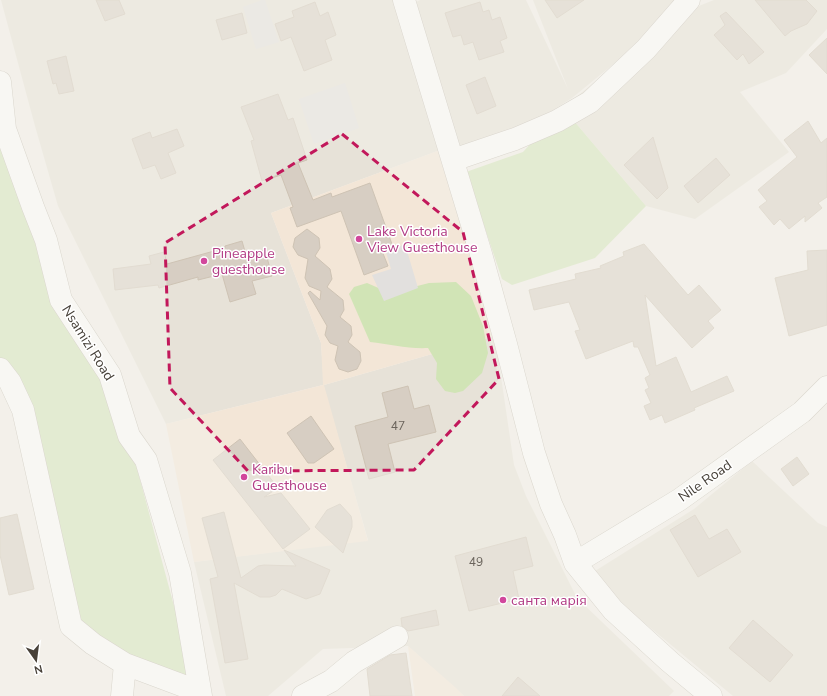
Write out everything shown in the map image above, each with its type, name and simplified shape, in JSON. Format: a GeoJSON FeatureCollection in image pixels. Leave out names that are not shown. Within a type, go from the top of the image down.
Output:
{"type":"FeatureCollection","features":[{"type":"Feature","properties":{"kind":"street"},"geometry":{"type":"LineString","coordinates":[[404,0],[453,160],[506,344],[534,453],[551,504],[565,535],[575,563],[613,610],[699,693]]}},
{"type":"Feature","properties":{"kind":"street"},"geometry":{"type":"LineString","coordinates":[[453,160],[515,139],[557,121],[590,102],[646,49],[689,0]]}},
{"type":"Feature","properties":{"kind":"street","name":"Nsamizi Road"},"geometry":{"type":"LineString","coordinates":[[0,82],[5,128],[30,201],[46,240],[61,300],[110,375],[129,436],[146,460],[180,573],[200,694]]}},
{"type":"Feature","properties":{"kind":"street"},"geometry":{"type":"LineString","coordinates":[[0,369],[10,382],[22,410],[71,626],[93,644],[125,664],[200,694]]}},
{"type":"Feature","properties":{"kind":"street","name":"Nile Road"},"geometry":{"type":"LineString","coordinates":[[575,563],[679,500],[802,412],[827,387]]}},
{"type":"Feature","properties":{"kind":"street"},"geometry":{"type":"LineString","coordinates":[[303,696],[331,681],[354,662],[397,637]]}},
{"type":"Feature","properties":{"kind":"street"},"geometry":{"type":"LineString","coordinates":[[122,696],[125,664]]}},
{"type":"Feature","properties":{"kind":"highlighted area"},"geometry":{"type":"Polygon","coordinates":[[[342,134],[463,232],[499,379],[414,470],[248,471],[170,388],[165,243],[342,134]]]}},
{"type":"Feature","properties":{"kind":"shaded area"},"geometry":{"type":"Polygon","coordinates":[[[1,0],[394,0],[440,150],[271,213],[321,343],[324,385],[495,336],[514,465],[526,496],[577,598],[674,691],[669,696],[464,696],[408,646],[323,649],[268,696],[226,696],[194,562],[368,540],[323,385],[166,424],[58,206],[1,0]]]}},
{"type":"Feature","properties":{"kind":"shaded area"},"geometry":{"type":"Polygon","coordinates":[[[265,0],[279,42],[256,49],[243,7],[265,0]]]}},
{"type":"Feature","properties":{"kind":"shaded area"},"geometry":{"type":"Polygon","coordinates":[[[420,0],[526,0],[568,89],[533,0],[681,0],[644,39],[572,98],[520,131],[461,152],[413,4],[420,0]]]}},
{"type":"Feature","properties":{"kind":"shaded area"},"geometry":{"type":"Polygon","coordinates":[[[714,0],[827,0],[827,29],[786,73],[740,92],[789,152],[695,219],[646,206],[563,108],[676,15],[714,0]]]}},
{"type":"Feature","properties":{"kind":"shaded area"},"geometry":{"type":"Polygon","coordinates":[[[345,83],[359,128],[314,144],[299,99],[345,83]]]}},
{"type":"Feature","properties":{"kind":"shaded area"},"geometry":{"type":"Polygon","coordinates":[[[440,150],[495,336],[324,385],[368,541],[194,562],[166,424],[323,385],[321,343],[271,213],[440,150]]]}},
{"type":"Feature","properties":{"kind":"shaded area"},"geometry":{"type":"Polygon","coordinates":[[[405,244],[418,288],[384,301],[372,275],[391,269],[386,252],[405,244]]]}},
{"type":"Feature","properties":{"kind":"shaded area"},"geometry":{"type":"Polygon","coordinates":[[[752,461],[818,523],[827,527],[827,696],[733,696],[619,602],[595,571],[694,509],[752,461]]]}},
{"type":"Feature","properties":{"kind":"shaded area"},"geometry":{"type":"Polygon","coordinates":[[[408,646],[455,687],[464,696],[415,696],[408,646]]]}},
{"type":"Feature","properties":{"kind":"green space"},"geometry":{"type":"Polygon","coordinates":[[[563,108],[646,206],[595,258],[512,285],[502,279],[466,172],[523,152],[563,108]]]}},
{"type":"Feature","properties":{"kind":"green space"},"geometry":{"type":"Polygon","coordinates":[[[0,123],[131,446],[177,617],[188,679],[90,653],[0,359],[0,123]]]}},
{"type":"Feature","properties":{"kind":"green space"},"geometry":{"type":"Polygon","coordinates":[[[456,282],[471,296],[483,326],[488,353],[482,373],[463,391],[455,393],[445,391],[436,379],[437,363],[428,348],[406,347],[370,342],[349,294],[354,287],[367,283],[390,293],[429,283],[456,282]]]}},
{"type":"Feature","properties":{"kind":"building"},"geometry":{"type":"Polygon","coordinates":[[[96,0],[119,0],[125,14],[105,21],[96,0]]]}},
{"type":"Feature","properties":{"kind":"building"},"geometry":{"type":"Polygon","coordinates":[[[545,0],[584,0],[557,18],[545,0]]]}},
{"type":"Feature","properties":{"kind":"building"},"geometry":{"type":"Polygon","coordinates":[[[755,0],[806,0],[817,11],[807,24],[791,31],[785,36],[755,0]]]}},
{"type":"Feature","properties":{"kind":"building"},"geometry":{"type":"Polygon","coordinates":[[[315,2],[320,16],[328,12],[336,35],[325,40],[332,60],[304,71],[291,37],[281,41],[275,24],[294,17],[292,11],[315,2]]]}},
{"type":"Feature","properties":{"kind":"building"},"geometry":{"type":"Polygon","coordinates":[[[480,2],[483,12],[489,10],[492,20],[500,17],[507,38],[500,41],[504,52],[479,60],[473,42],[464,45],[461,35],[453,37],[445,13],[480,2]]]}},
{"type":"Feature","properties":{"kind":"building"},"geometry":{"type":"Polygon","coordinates":[[[726,12],[764,52],[749,64],[743,54],[737,60],[714,35],[725,25],[720,16],[726,12]]]}},
{"type":"Feature","properties":{"kind":"building"},"geometry":{"type":"Polygon","coordinates":[[[242,13],[247,33],[222,40],[216,20],[242,13]]]}},
{"type":"Feature","properties":{"kind":"building"},"geometry":{"type":"Polygon","coordinates":[[[827,38],[827,74],[809,55],[827,38]]]}},
{"type":"Feature","properties":{"kind":"building"},"geometry":{"type":"Polygon","coordinates":[[[66,56],[74,91],[59,94],[56,83],[53,84],[47,61],[66,56]]]}},
{"type":"Feature","properties":{"kind":"building"},"geometry":{"type":"Polygon","coordinates":[[[485,77],[496,106],[477,114],[466,85],[485,77]]]}},
{"type":"Feature","properties":{"kind":"building"},"geometry":{"type":"Polygon","coordinates":[[[278,94],[288,120],[293,118],[307,160],[298,163],[313,200],[331,193],[332,197],[370,183],[393,247],[382,251],[388,266],[364,275],[341,211],[297,227],[290,208],[293,207],[281,175],[262,181],[251,141],[254,140],[241,107],[278,94]]]}},
{"type":"Feature","properties":{"kind":"building"},"geometry":{"type":"Polygon","coordinates":[[[808,121],[821,143],[827,138],[827,197],[818,203],[822,208],[805,222],[805,216],[789,229],[780,219],[774,225],[759,207],[767,201],[758,190],[797,157],[784,140],[808,121]]]}},
{"type":"Feature","properties":{"kind":"building"},"geometry":{"type":"Polygon","coordinates":[[[177,129],[184,146],[168,153],[176,173],[161,179],[155,165],[143,169],[132,139],[150,132],[152,138],[177,129]]]}},
{"type":"Feature","properties":{"kind":"building"},"geometry":{"type":"Polygon","coordinates":[[[653,137],[668,188],[657,199],[624,165],[653,137]]]}},
{"type":"Feature","properties":{"kind":"building"},"geometry":{"type":"Polygon","coordinates":[[[716,158],[730,175],[698,203],[684,186],[716,158]]]}},
{"type":"Feature","properties":{"kind":"building"},"geometry":{"type":"Polygon","coordinates":[[[307,229],[319,238],[320,248],[315,256],[330,269],[332,279],[327,287],[343,300],[344,310],[340,317],[351,326],[352,335],[348,342],[360,352],[361,361],[357,369],[348,372],[339,369],[335,360],[338,346],[330,343],[325,335],[327,326],[308,293],[310,291],[320,300],[321,291],[309,286],[305,278],[308,259],[298,255],[293,247],[295,238],[307,229]]]}},
{"type":"Feature","properties":{"kind":"building"},"geometry":{"type":"Polygon","coordinates":[[[242,241],[246,255],[265,250],[272,276],[252,281],[256,294],[230,302],[222,274],[198,280],[198,277],[159,288],[158,285],[115,290],[113,269],[151,264],[149,256],[164,252],[167,264],[225,248],[225,246],[242,241]]]}},
{"type":"Feature","properties":{"kind":"building"},"geometry":{"type":"Polygon","coordinates":[[[644,244],[688,295],[699,285],[721,310],[708,321],[714,328],[692,348],[645,295],[656,366],[676,357],[691,392],[727,376],[734,391],[694,408],[695,410],[665,423],[662,415],[650,420],[644,406],[651,403],[645,390],[649,388],[645,378],[650,375],[638,347],[634,347],[633,341],[586,359],[575,331],[580,330],[569,302],[534,310],[529,290],[576,279],[575,274],[601,268],[600,266],[624,256],[623,252],[644,244]]]}},
{"type":"Feature","properties":{"kind":"building"},"geometry":{"type":"Polygon","coordinates":[[[827,250],[827,325],[789,336],[775,278],[808,270],[807,251],[827,250]]]}},
{"type":"Feature","properties":{"kind":"building"},"geometry":{"type":"Polygon","coordinates":[[[408,386],[414,409],[429,405],[436,432],[388,444],[395,472],[369,479],[355,426],[388,417],[382,393],[408,386]]]}},
{"type":"Feature","properties":{"kind":"building"},"geometry":{"type":"Polygon","coordinates":[[[311,416],[334,449],[314,463],[308,463],[287,433],[311,416]]]}},
{"type":"Feature","properties":{"kind":"building"},"geometry":{"type":"Polygon","coordinates":[[[240,439],[278,488],[264,497],[281,493],[310,529],[283,549],[213,460],[240,439]]]}},
{"type":"Feature","properties":{"kind":"building"},"geometry":{"type":"Polygon","coordinates":[[[797,457],[809,474],[793,486],[781,469],[797,457]]]}},
{"type":"Feature","properties":{"kind":"building"},"geometry":{"type":"Polygon","coordinates":[[[340,504],[351,516],[352,521],[352,527],[343,553],[315,527],[327,510],[340,504]]]}},
{"type":"Feature","properties":{"kind":"building"},"geometry":{"type":"Polygon","coordinates":[[[224,512],[241,578],[258,566],[296,566],[284,550],[330,570],[320,594],[306,599],[282,589],[276,595],[270,597],[260,597],[234,583],[248,659],[225,663],[210,579],[218,577],[202,518],[224,512]]]}},
{"type":"Feature","properties":{"kind":"building"},"geometry":{"type":"Polygon","coordinates":[[[17,514],[34,589],[9,595],[0,555],[0,518],[17,514]]]}},
{"type":"Feature","properties":{"kind":"building"},"geometry":{"type":"Polygon","coordinates":[[[695,515],[709,539],[727,529],[741,552],[698,577],[670,530],[695,515]]]}},
{"type":"Feature","properties":{"kind":"building"},"geometry":{"type":"Polygon","coordinates":[[[526,537],[533,566],[513,571],[519,599],[469,611],[455,556],[526,537]]]}},
{"type":"Feature","properties":{"kind":"building"},"geometry":{"type":"Polygon","coordinates":[[[436,610],[439,625],[408,631],[402,626],[401,618],[436,610]]]}},
{"type":"Feature","properties":{"kind":"building"},"geometry":{"type":"Polygon","coordinates":[[[753,620],[793,655],[770,682],[729,648],[753,620]]]}},
{"type":"Feature","properties":{"kind":"building"},"geometry":{"type":"Polygon","coordinates":[[[406,653],[412,696],[370,696],[367,669],[390,655],[406,653]]]}},
{"type":"Feature","properties":{"kind":"building"},"geometry":{"type":"Polygon","coordinates":[[[518,677],[540,696],[502,696],[518,677]]]}},
{"type":"Feature","properties":{"kind":"place","name":"Lake Victoria View Guesthouse"},"geometry":{"type":"Point","coordinates":[359,239]}},
{"type":"Feature","properties":{"kind":"place","name":"Pineapple guesthouse"},"geometry":{"type":"Point","coordinates":[204,261]}},
{"type":"Feature","properties":{"kind":"place","name":"Karibu Guesthouse"},"geometry":{"type":"Point","coordinates":[244,477]}},
{"type":"Feature","properties":{"kind":"place","name":"санта марія"},"geometry":{"type":"Point","coordinates":[503,600]}}]}
